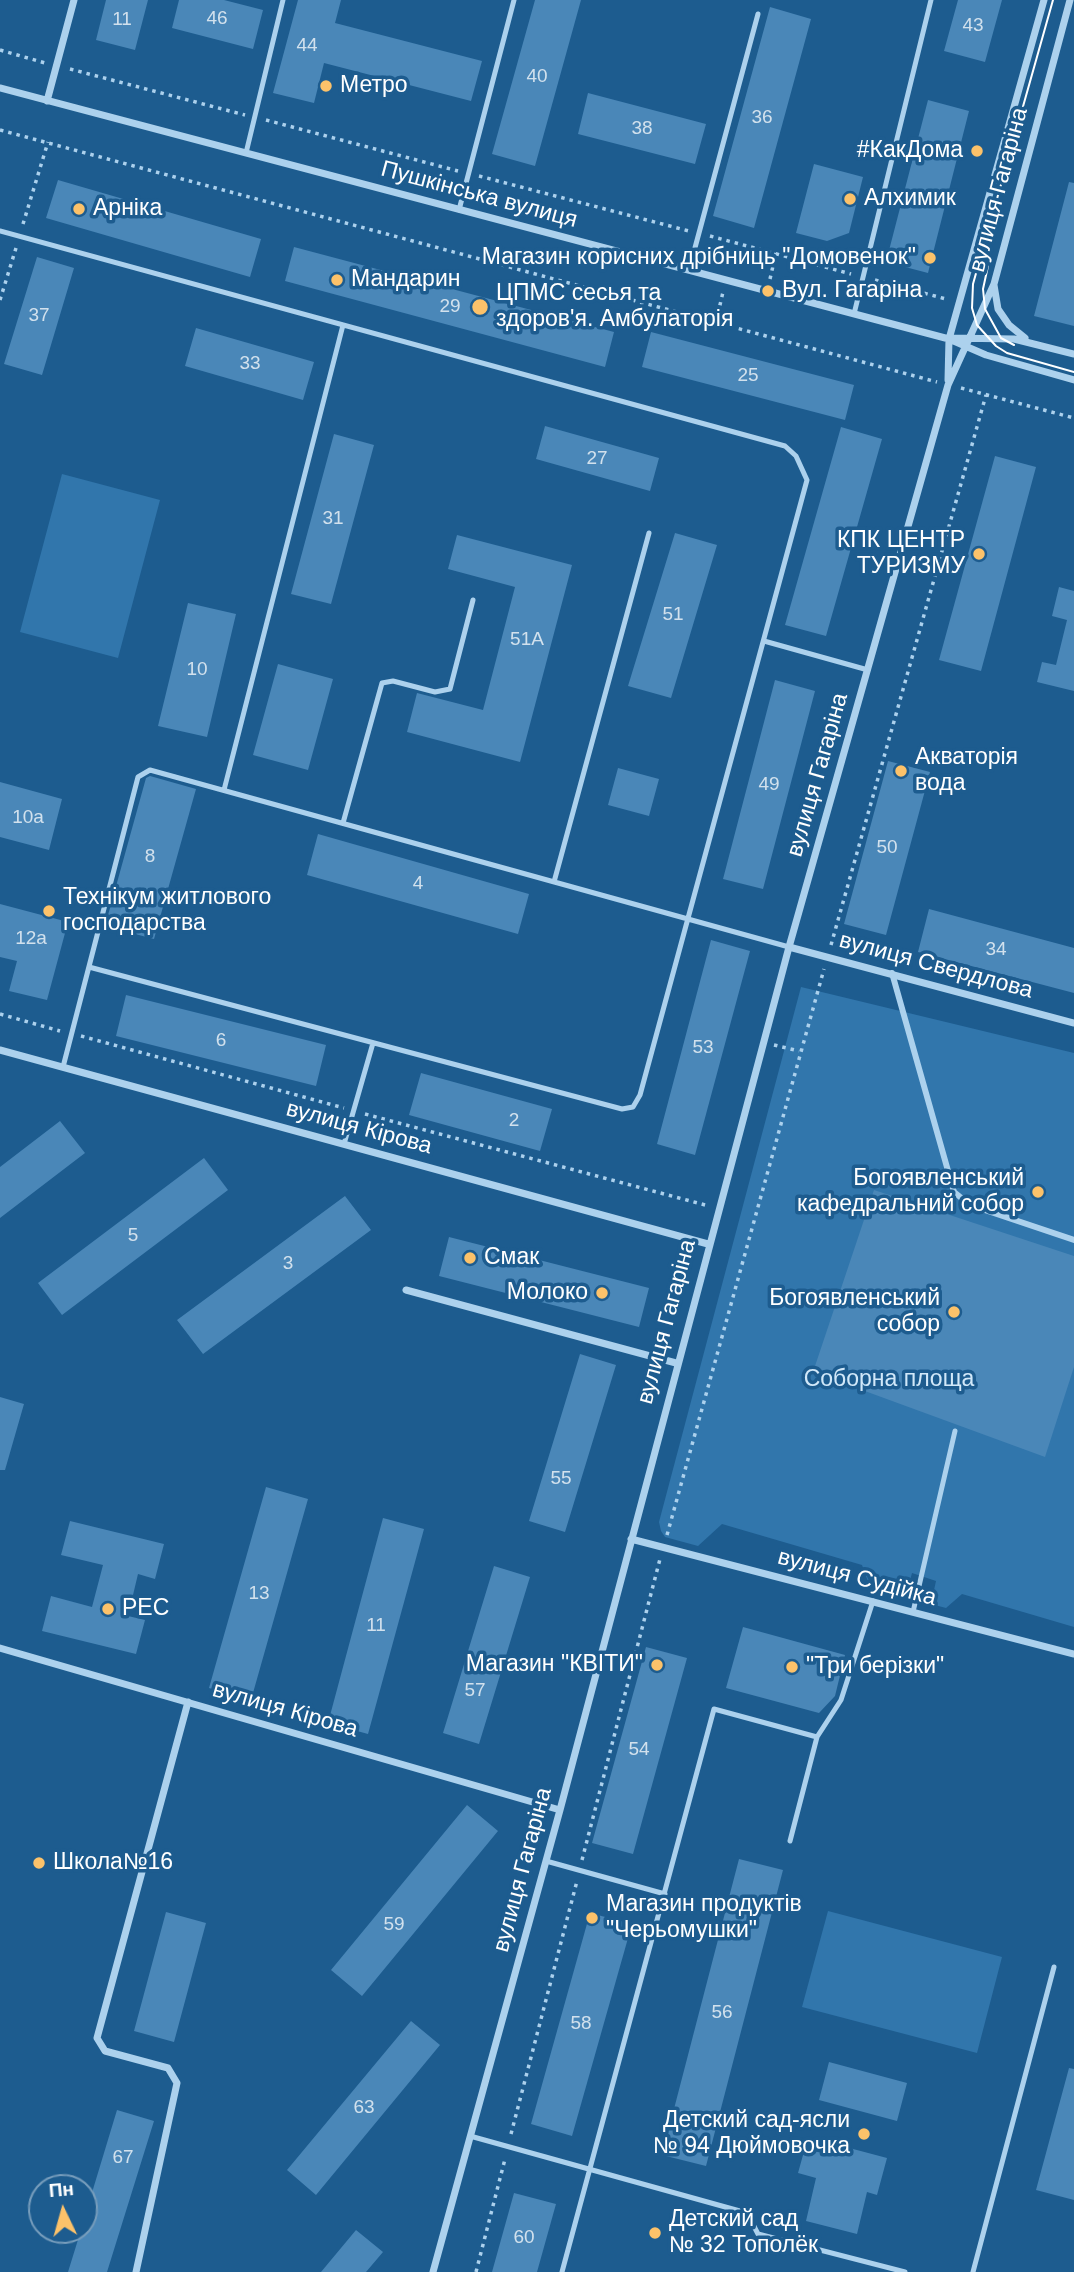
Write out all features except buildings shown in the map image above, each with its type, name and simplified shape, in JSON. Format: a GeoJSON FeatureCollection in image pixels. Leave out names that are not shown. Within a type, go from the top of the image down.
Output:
{"type":"FeatureCollection","features":[{"type":"Feature","properties":{"kind":"street"},"geometry":{"type":"LineString","coordinates":[[47,101],[74,0]]}},
{"type":"Feature","properties":{"kind":"street","name":"вулиця Гагаріна"},"geometry":{"type":"LineString","coordinates":[[948,385],[949,338],[1044,0]]}},
{"type":"Feature","properties":{"kind":"street","name":"вулиця Гагаріна"},"geometry":{"type":"LineString","coordinates":[[433,2272],[560,1810],[676,1363],[789,947],[948,385],[994,284],[1070,0]]}},
{"type":"Feature","properties":{"kind":"street","name":"Пушкінська вулиця"},"geometry":{"type":"LineString","coordinates":[[0,88],[949,338],[967,347],[1074,380]]}},
{"type":"Feature","properties":{"kind":"street"},"geometry":{"type":"LineString","coordinates":[[994,284],[998,309],[1019,336],[1032,342]]}},
{"type":"Feature","properties":{"kind":"street","name":"Пушкінська вулиця"},"geometry":{"type":"LineString","coordinates":[[949,338],[972,337],[1032,342],[1074,354]]}},
{"type":"Feature","properties":{"kind":"street","name":"вулиця Свердлова"},"geometry":{"type":"LineString","coordinates":[[789,947],[1074,1023]]}},
{"type":"Feature","properties":{"kind":"street"},"geometry":{"type":"LineString","coordinates":[[892,973],[954,1192],[970,1205],[1074,1240]]}},
{"type":"Feature","properties":{"kind":"street","name":"вулиця Кірова"},"geometry":{"type":"LineString","coordinates":[[0,1049],[708,1244]]}},
{"type":"Feature","properties":{"kind":"street"},"geometry":{"type":"LineString","coordinates":[[406,1290],[676,1363]]}},
{"type":"Feature","properties":{"kind":"street","name":"вулиця Судійка"},"geometry":{"type":"LineString","coordinates":[[631,1539],[1074,1654]]}},
{"type":"Feature","properties":{"kind":"street","name":"вулиця Кірова"},"geometry":{"type":"LineString","coordinates":[[0,1648],[560,1810]]}},
{"type":"Feature","properties":{"kind":"street"},"geometry":{"type":"LineString","coordinates":[[136,2272],[177,2083],[168,2068],[105,2051],[97,2038],[188,1702]]}},
{"type":"Feature","properties":{"kind":"lane"},"geometry":{"type":"LineString","coordinates":[[246,153],[283,0]]}},
{"type":"Feature","properties":{"kind":"lane"},"geometry":{"type":"LineString","coordinates":[[459,210],[514,0]]}},
{"type":"Feature","properties":{"kind":"lane"},"geometry":{"type":"LineString","coordinates":[[854,314],[931,0]]}},
{"type":"Feature","properties":{"kind":"lane"},"geometry":{"type":"LineString","coordinates":[[689,270],[758,14]]}},
{"type":"Feature","properties":{"kind":"lane"},"geometry":{"type":"LineString","coordinates":[[0,232],[785,446],[805,470],[806,493],[686,918],[640,1095],[633,1107],[622,1110],[89,967]]}},
{"type":"Feature","properties":{"kind":"lane"},"geometry":{"type":"LineString","coordinates":[[224,790],[343,325]]}},
{"type":"Feature","properties":{"kind":"lane"},"geometry":{"type":"LineString","coordinates":[[554,882],[649,533]]}},
{"type":"Feature","properties":{"kind":"lane"},"geometry":{"type":"LineString","coordinates":[[343,823],[382,683],[393,681],[435,692],[450,689],[472,600]]}},
{"type":"Feature","properties":{"kind":"lane"},"geometry":{"type":"LineString","coordinates":[[764,641],[868,670]]}},
{"type":"Feature","properties":{"kind":"lane"},"geometry":{"type":"LineString","coordinates":[[63,1067],[138,777],[150,770],[789,947]]}},
{"type":"Feature","properties":{"kind":"lane"},"geometry":{"type":"LineString","coordinates":[[344,1144],[373,1043]]}},
{"type":"Feature","properties":{"kind":"lane"},"geometry":{"type":"LineString","coordinates":[[913,1612],[955,1431]]}},
{"type":"Feature","properties":{"kind":"lane"},"geometry":{"type":"LineString","coordinates":[[790,1841],[817,1737],[841,1700],[873,1601]]}},
{"type":"Feature","properties":{"kind":"lane"},"geometry":{"type":"LineString","coordinates":[[562,2272],[714,1709],[817,1737]]}},
{"type":"Feature","properties":{"kind":"lane"},"geometry":{"type":"LineString","coordinates":[[546,1861],[665,1895]]}},
{"type":"Feature","properties":{"kind":"lane"},"geometry":{"type":"LineString","coordinates":[[973,2272],[1054,1967]]}},
{"type":"Feature","properties":{"kind":"lane"},"geometry":{"type":"LineString","coordinates":[[470,2136],[747,2213],[758,2234],[905,2272]]}},
{"type":"Feature","properties":{"kind":"lane"},"geometry":{"type":"LineString","coordinates":[[861,2272],[864,2262]]}},
{"type":"Feature","properties":{"kind":"path"},"geometry":{"type":"LineString","coordinates":[[0,130],[1074,418]]}},
{"type":"Feature","properties":{"kind":"path"},"geometry":{"type":"LineString","coordinates":[[0,300],[48,142]]}},
{"type":"Feature","properties":{"kind":"path"},"geometry":{"type":"LineString","coordinates":[[768,291],[776,253]]}},
{"type":"Feature","properties":{"kind":"path"},"geometry":{"type":"LineString","coordinates":[[715,322],[727,280]]}},
{"type":"Feature","properties":{"kind":"path"},"geometry":{"type":"LineString","coordinates":[[476,2272],[663,1547],[799,1052],[986,395]]}},
{"type":"Feature","properties":{"kind":"path"},"geometry":{"type":"LineString","coordinates":[[764,1042],[799,1052]]}},
{"type":"Feature","properties":{"kind":"green space"},"geometry":{"type":"Polygon","coordinates":[[[62,474],[160,500],[118,658],[20,632],[62,474]]]}},
{"type":"Feature","properties":{"kind":"green space","name":"Соборна площа"},"geometry":{"type":"Polygon","coordinates":[[[801,987],[1074,1053],[1074,1627],[962,1594],[946,1608],[931,1604],[936,1581],[912,1573],[905,1599],[871,1590],[862,1565],[722,1524],[698,1546],[665,1537],[661,1531],[659,1522],[801,987]]]}},
{"type":"Feature","properties":{"kind":"green space"},"geometry":{"type":"Polygon","coordinates":[[[828,1911],[1002,1957],[977,2053],[802,2007],[828,1911]]]}},
{"type":"Feature","properties":{"kind":"tram line"},"geometry":{"type":"LineString","coordinates":[[1053,0],[973,284],[972,308],[977,325],[996,346],[1007,353],[1074,372]]}},
{"type":"Feature","properties":{"kind":"tram line"},"geometry":{"type":"LineString","coordinates":[[988,266],[983,289],[985,309],[1001,338],[1014,345]]}},
{"type":"Feature","properties":{"kind":"place","name":"Метро"},"geometry":{"type":"Point","coordinates":[326,86]}},
{"type":"Feature","properties":{"kind":"place","name":"#КакДома"},"geometry":{"type":"Point","coordinates":[977,151]}},
{"type":"Feature","properties":{"kind":"place","name":"Алхимик"},"geometry":{"type":"Point","coordinates":[850,199]}},
{"type":"Feature","properties":{"kind":"place","name":"Арніка"},"geometry":{"type":"Point","coordinates":[79,209]}},
{"type":"Feature","properties":{"kind":"place","name":"Магазин корисних дрібниць \"Домовенок\""},"geometry":{"type":"Point","coordinates":[930,258]}},
{"type":"Feature","properties":{"kind":"place","name":"Мандарин"},"geometry":{"type":"Point","coordinates":[337,280]}},
{"type":"Feature","properties":{"kind":"place","name":"Вул. Гагаріна"},"geometry":{"type":"Point","coordinates":[768,291]}},
{"type":"Feature","properties":{"kind":"place","name":"ЦПМС сесья та здоров'я. Амбулаторія"},"geometry":{"type":"Point","coordinates":[480,307]}},
{"type":"Feature","properties":{"kind":"place","name":"КПК ЦЕНТР ТУРИЗМУ"},"geometry":{"type":"Point","coordinates":[979,554]}},
{"type":"Feature","properties":{"kind":"place","name":"Акваторія вода"},"geometry":{"type":"Point","coordinates":[901,771]}},
{"type":"Feature","properties":{"kind":"place","name":"Технікум житлового господарства"},"geometry":{"type":"Point","coordinates":[49,911]}},
{"type":"Feature","properties":{"kind":"place","name":"Богоявленський кафедральний собор"},"geometry":{"type":"Point","coordinates":[1038,1192]}},
{"type":"Feature","properties":{"kind":"place","name":"Смак"},"geometry":{"type":"Point","coordinates":[470,1258]}},
{"type":"Feature","properties":{"kind":"place","name":"Молоко"},"geometry":{"type":"Point","coordinates":[602,1293]}},
{"type":"Feature","properties":{"kind":"place","name":"Богоявленський собор"},"geometry":{"type":"Point","coordinates":[954,1312]}},
{"type":"Feature","properties":{"kind":"place","name":"РЕС"},"geometry":{"type":"Point","coordinates":[108,1609]}},
{"type":"Feature","properties":{"kind":"place","name":"Магазин \"КВІТИ\""},"geometry":{"type":"Point","coordinates":[657,1665]}},
{"type":"Feature","properties":{"kind":"place","name":"\"Три берізки\""},"geometry":{"type":"Point","coordinates":[792,1667]}},
{"type":"Feature","properties":{"kind":"place","name":"Школа№16"},"geometry":{"type":"Point","coordinates":[39,1863]}},
{"type":"Feature","properties":{"kind":"place","name":"Магазин продуктів \"Черьомушки\""},"geometry":{"type":"Point","coordinates":[592,1918]}},
{"type":"Feature","properties":{"kind":"place","name":"Детский сад-ясли № 94 Дюймовочка"},"geometry":{"type":"Point","coordinates":[864,2134]}},
{"type":"Feature","properties":{"kind":"place","name":"Детский сад № 32 Тополёк"},"geometry":{"type":"Point","coordinates":[655,2233]}}]}
